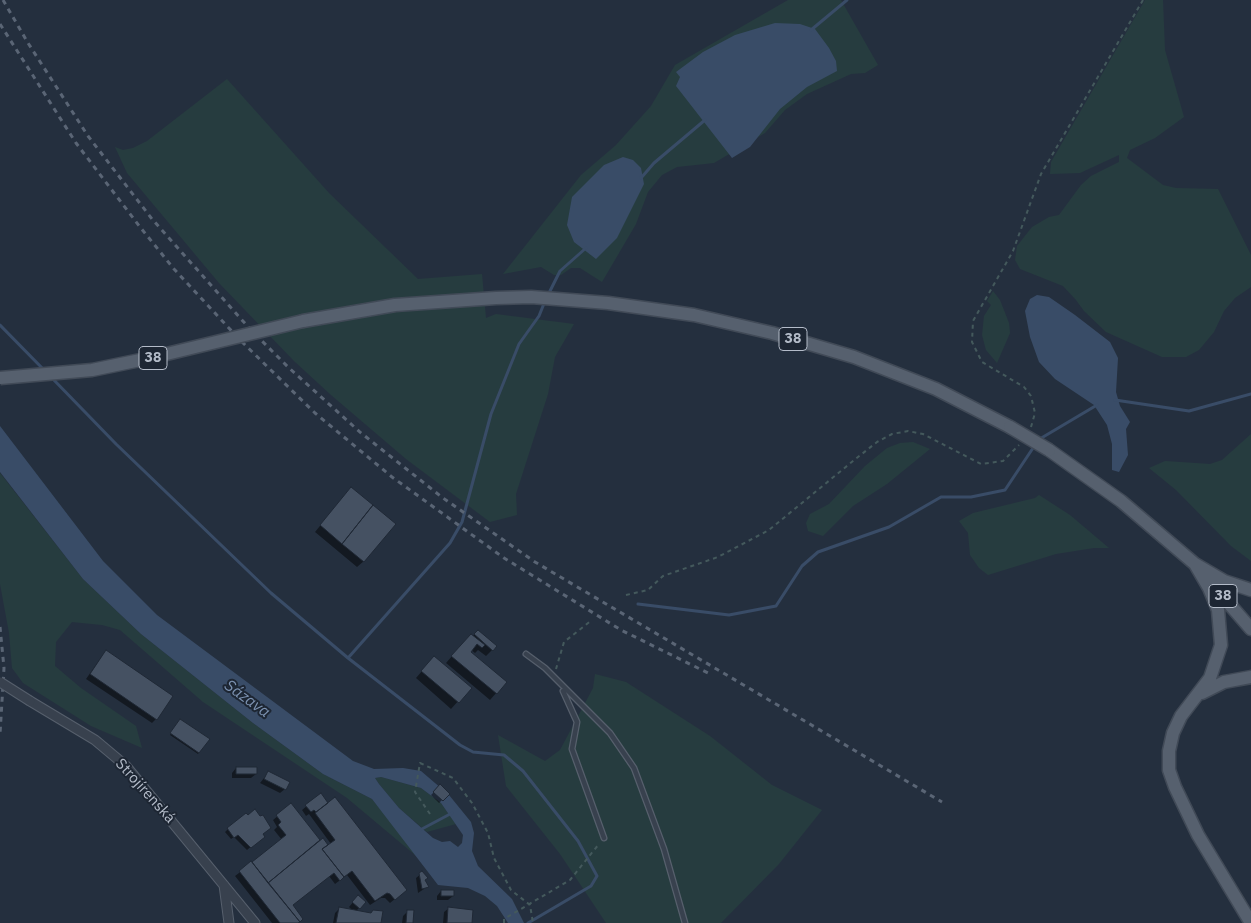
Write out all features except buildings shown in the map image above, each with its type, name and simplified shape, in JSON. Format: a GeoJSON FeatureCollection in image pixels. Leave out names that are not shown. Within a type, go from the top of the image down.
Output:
{"type":"FeatureCollection","features":[{"type":"Feature","properties":{"kind":"main road","name":"38"},"geometry":{"type":"LineString","coordinates":[[0,378],[92,370],[303,321],[394,305],[531,297],[608,303],[694,315],[772,333],[854,357],[972,406],[1010,427],[1049,450],[1121,501],[1194,564],[1251,629]]}},
{"type":"Feature","properties":{"kind":"main road"},"geometry":{"type":"LineString","coordinates":[[1194,564],[1224,581],[1251,590]]}},
{"type":"Feature","properties":{"kind":"main road"},"geometry":{"type":"LineString","coordinates":[[1194,564],[1214,599],[1221,633],[1215,668],[1196,698],[1181,716],[1172,733],[1168,760],[1171,779],[1198,835],[1251,923]]}},
{"type":"Feature","properties":{"kind":"main road"},"geometry":{"type":"LineString","coordinates":[[1196,698],[1224,682],[1251,677]]}},
{"type":"Feature","properties":{"kind":"street","name":"Strojírenská"},"geometry":{"type":"LineString","coordinates":[[0,682],[95,740],[126,766],[146,787],[255,923]]}},
{"type":"Feature","properties":{"kind":"street"},"geometry":{"type":"LineString","coordinates":[[224,885],[229,923]]}},
{"type":"Feature","properties":{"kind":"lane"},"geometry":{"type":"LineString","coordinates":[[526,654],[545,668],[562,688],[610,734],[634,768],[664,849],[685,923]]}},
{"type":"Feature","properties":{"kind":"lane"},"geometry":{"type":"LineString","coordinates":[[562,688],[577,722],[572,749],[604,838]]}},
{"type":"Feature","properties":{"kind":"path"},"geometry":{"type":"LineString","coordinates":[[975,315],[1013,251],[1042,174],[1143,0]]}},
{"type":"Feature","properties":{"kind":"path"},"geometry":{"type":"LineString","coordinates":[[626,595],[648,590],[664,576],[718,557],[769,530],[853,461]]}},
{"type":"Feature","properties":{"kind":"path"},"geometry":{"type":"LineString","coordinates":[[556,669],[564,642],[592,620]]}},
{"type":"Feature","properties":{"kind":"path"},"geometry":{"type":"LineString","coordinates":[[430,814],[415,792],[420,762],[453,778],[472,803],[488,833],[494,858],[511,890],[530,905],[533,923]]}},
{"type":"Feature","properties":{"kind":"path"},"geometry":{"type":"LineString","coordinates":[[504,923],[504,919],[570,880],[604,838]]}},
{"type":"Feature","properties":{"kind":"green space"},"geometry":{"type":"Polygon","coordinates":[[[788,0],[841,0],[878,65],[865,73],[851,74],[807,94],[785,110],[765,133],[714,163],[677,167],[662,175],[648,192],[636,224],[602,282],[580,268],[571,268],[561,275],[554,275],[541,267],[503,274],[581,175],[616,145],[651,106],[675,65],[788,0]]]}},
{"type":"Feature","properties":{"kind":"green space"},"geometry":{"type":"Polygon","coordinates":[[[1145,0],[1163,0],[1165,50],[1184,117],[1155,138],[1130,150],[1127,158],[1163,185],[1176,188],[1218,189],[1251,255],[1251,287],[1235,298],[1224,311],[1214,332],[1199,350],[1186,357],[1162,357],[1106,332],[1084,311],[1063,286],[1020,269],[1015,260],[1017,246],[1032,227],[1049,217],[1059,215],[1081,185],[1091,176],[1119,162],[1119,155],[1080,173],[1050,174],[1051,162],[1145,0]]]}},
{"type":"Feature","properties":{"kind":"green space"},"geometry":{"type":"Polygon","coordinates":[[[227,79],[329,193],[418,279],[482,274],[486,318],[496,314],[574,324],[555,357],[548,394],[516,494],[517,515],[490,522],[406,459],[331,395],[294,361],[219,283],[127,173],[115,147],[123,150],[133,148],[147,141],[227,79]]]}},
{"type":"Feature","properties":{"kind":"green space"},"geometry":{"type":"Polygon","coordinates":[[[993,291],[1000,300],[1009,323],[1010,333],[997,363],[986,350],[982,335],[984,316],[991,305],[987,301],[993,291]]]}},
{"type":"Feature","properties":{"kind":"green space"},"geometry":{"type":"Polygon","coordinates":[[[1251,434],[1251,561],[1231,546],[1176,490],[1149,468],[1165,461],[1210,464],[1222,460],[1251,434]]]}},
{"type":"Feature","properties":{"kind":"green space"},"geometry":{"type":"Polygon","coordinates":[[[913,442],[930,449],[887,484],[853,506],[823,536],[808,531],[806,523],[810,514],[829,504],[865,466],[887,448],[900,443],[913,442]]]}},
{"type":"Feature","properties":{"kind":"green space"},"geometry":{"type":"Polygon","coordinates":[[[0,473],[83,579],[141,634],[253,723],[323,774],[372,799],[421,860],[347,798],[203,702],[120,630],[102,625],[72,622],[56,642],[55,666],[81,688],[136,726],[142,748],[91,726],[23,683],[12,668],[9,633],[0,584],[0,473]]]}},
{"type":"Feature","properties":{"kind":"green space"},"geometry":{"type":"Polygon","coordinates":[[[1039,495],[1070,515],[1109,548],[1094,548],[1056,554],[988,575],[979,568],[970,555],[968,533],[959,521],[973,513],[1035,498],[1039,495]]]}},
{"type":"Feature","properties":{"kind":"green space"},"geometry":{"type":"Polygon","coordinates":[[[595,674],[626,682],[710,736],[772,785],[822,810],[779,864],[721,923],[606,923],[560,854],[506,786],[498,735],[545,761],[560,750],[593,688],[595,674]]]}},
{"type":"Feature","properties":{"kind":"green space"},"geometry":{"type":"Polygon","coordinates":[[[381,777],[421,788],[441,803],[456,824],[427,832],[399,808],[375,778],[381,777]]]}},
{"type":"Feature","properties":{"kind":"water"},"geometry":{"type":"Polygon","coordinates":[[[775,23],[800,24],[815,29],[836,61],[837,71],[807,87],[780,109],[750,147],[732,158],[676,86],[680,77],[676,72],[703,52],[735,35],[775,23]]]}},
{"type":"Feature","properties":{"kind":"water"},"geometry":{"type":"Polygon","coordinates":[[[623,157],[633,160],[641,168],[644,184],[617,238],[596,259],[574,242],[567,225],[572,197],[604,165],[623,157]]]}},
{"type":"Feature","properties":{"kind":"water"},"geometry":{"type":"Polygon","coordinates":[[[1037,295],[1049,297],[1110,342],[1118,358],[1116,392],[1120,406],[1130,422],[1126,429],[1128,455],[1119,472],[1112,470],[1112,444],[1107,425],[1094,405],[1055,379],[1039,362],[1030,337],[1025,311],[1030,299],[1037,295]]]}},
{"type":"Feature","properties":{"kind":"water","name":"Sázava"},"geometry":{"type":"Polygon","coordinates":[[[0,426],[103,561],[157,615],[353,761],[374,769],[403,768],[421,771],[449,795],[471,822],[474,833],[472,851],[478,866],[512,899],[524,923],[508,923],[497,906],[485,896],[468,888],[438,885],[372,799],[323,774],[253,723],[141,634],[83,579],[0,472],[0,426]],[[381,777],[375,778],[399,808],[433,838],[442,842],[450,841],[458,847],[462,843],[463,835],[441,803],[421,788],[381,777]]]}},
{"type":"Feature","properties":{"kind":"waterway"},"geometry":{"type":"LineString","coordinates":[[811,30],[847,0]]}},
{"type":"Feature","properties":{"kind":"waterway"},"geometry":{"type":"LineString","coordinates":[[641,178],[654,163],[705,120]]}},
{"type":"Feature","properties":{"kind":"waterway"},"geometry":{"type":"LineString","coordinates":[[548,295],[560,271],[586,248]]}},
{"type":"Feature","properties":{"kind":"waterway"},"geometry":{"type":"LineString","coordinates":[[348,658],[450,543],[462,522],[491,414],[519,344],[539,316],[545,301]]}},
{"type":"Feature","properties":{"kind":"waterway"},"geometry":{"type":"LineString","coordinates":[[0,325],[45,371]]}},
{"type":"Feature","properties":{"kind":"waterway"},"geometry":{"type":"LineString","coordinates":[[51,377],[116,444],[271,593],[348,658],[460,745],[473,752],[504,755],[523,771],[578,841],[597,876],[591,886],[528,923]]}},
{"type":"Feature","properties":{"kind":"waterway"},"geometry":{"type":"LineString","coordinates":[[1115,400],[1189,411],[1251,394]]}},
{"type":"Feature","properties":{"kind":"waterway"},"geometry":{"type":"LineString","coordinates":[[1038,440],[1097,405]]}},
{"type":"Feature","properties":{"kind":"waterway"},"geometry":{"type":"LineString","coordinates":[[638,604],[729,615],[776,606],[802,566],[818,552],[889,527],[941,497],[971,497],[1005,490],[1035,445]]}},
{"type":"Feature","properties":{"kind":"waterway"},"geometry":{"type":"LineString","coordinates":[[420,830],[452,813]]}},
{"type":"Feature","properties":{"kind":"railway"},"geometry":{"type":"LineString","coordinates":[[3,0],[28,43],[88,136],[152,219],[250,329],[288,367],[361,433],[443,498],[535,562],[942,802]]}},
{"type":"Feature","properties":{"kind":"railway"},"geometry":{"type":"LineString","coordinates":[[0,24],[76,143],[174,269],[240,340],[315,413],[392,477],[504,558],[621,630],[712,675]]}},
{"type":"Feature","properties":{"kind":"railway"},"geometry":{"type":"LineString","coordinates":[[0,627],[4,668],[0,734]]}}]}
